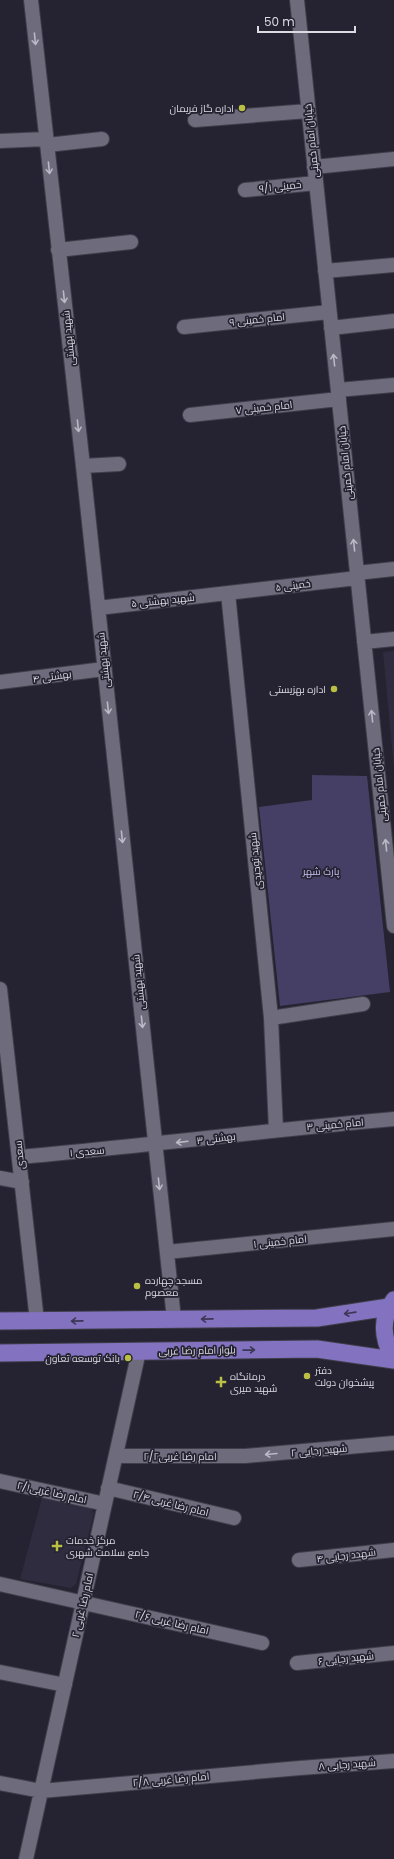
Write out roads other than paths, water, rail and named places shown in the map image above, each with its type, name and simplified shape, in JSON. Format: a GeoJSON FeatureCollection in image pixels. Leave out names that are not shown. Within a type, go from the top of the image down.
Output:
{"type":"FeatureCollection","features":[{"type":"Feature","properties":{"kind":"main road"},"geometry":{"type":"LineString","coordinates":[[0,1322],[317,1318],[391,1304],[384,1325],[386,1344],[394,1360]]}},
{"type":"Feature","properties":{"kind":"main road","name":"بلوار امام رضا غربی"},"geometry":{"type":"LineString","coordinates":[[0,1353],[317,1349],[394,1360]]}},
{"type":"Feature","properties":{"kind":"street","name":"شهید بهشتی"},"geometry":{"type":"LineString","coordinates":[[31,0],[83,466],[174,1319]]}},
{"type":"Feature","properties":{"kind":"street","name":"خیابان امام خمینی"},"geometry":{"type":"LineString","coordinates":[[297,0],[394,926]]}},
{"type":"Feature","properties":{"kind":"street"},"geometry":{"type":"LineString","coordinates":[[194,120],[308,111]]}},
{"type":"Feature","properties":{"kind":"street"},"geometry":{"type":"LineString","coordinates":[[0,141],[46,142],[102,139]]}},
{"type":"Feature","properties":{"kind":"street"},"geometry":{"type":"LineString","coordinates":[[314,167],[394,159]]}},
{"type":"Feature","properties":{"kind":"street","name":"خمینی ۹/۱"},"geometry":{"type":"LineString","coordinates":[[245,190],[316,183]]}},
{"type":"Feature","properties":{"kind":"street"},"geometry":{"type":"LineString","coordinates":[[58,250],[131,242]]}},
{"type":"Feature","properties":{"kind":"street"},"geometry":{"type":"LineString","coordinates":[[325,272],[394,265]]}},
{"type":"Feature","properties":{"kind":"street","name":"امام خمینی ۹"},"geometry":{"type":"LineString","coordinates":[[184,326],[329,312]]}},
{"type":"Feature","properties":{"kind":"street"},"geometry":{"type":"LineString","coordinates":[[331,328],[394,321]]}},
{"type":"Feature","properties":{"kind":"street","name":"امام خمینی ۷"},"geometry":{"type":"LineString","coordinates":[[190,414],[338,395],[394,385]]}},
{"type":"Feature","properties":{"kind":"street"},"geometry":{"type":"LineString","coordinates":[[83,466],[119,464]]}},
{"type":"Feature","properties":{"kind":"street","name":"خمینی ۵"},"geometry":{"type":"LineString","coordinates":[[228,593],[394,569]]}},
{"type":"Feature","properties":{"kind":"street","name":"شهید بهشتی ۵"},"geometry":{"type":"LineString","coordinates":[[98,608],[228,593]]}},
{"type":"Feature","properties":{"kind":"street","name":"شهید توحیدی"},"geometry":{"type":"LineString","coordinates":[[228,593],[271,1018],[276,1130]]}},
{"type":"Feature","properties":{"kind":"street"},"geometry":{"type":"LineString","coordinates":[[364,642],[394,639]]}},
{"type":"Feature","properties":{"kind":"street","name":"بهشتی ۴"},"geometry":{"type":"LineString","coordinates":[[0,682],[104,669]]}},
{"type":"Feature","properties":{"kind":"street","name":"سعدی"},"geometry":{"type":"LineString","coordinates":[[0,989],[2,1020],[37,1321]]}},
{"type":"Feature","properties":{"kind":"street"},"geometry":{"type":"LineString","coordinates":[[271,1018],[363,1004]]}},
{"type":"Feature","properties":{"kind":"street","name":"امام خمینی ۳"},"geometry":{"type":"LineString","coordinates":[[276,1130],[394,1119]]}},
{"type":"Feature","properties":{"kind":"street","name":"بهشتی ۳"},"geometry":{"type":"LineString","coordinates":[[155,1145],[276,1130]]}},
{"type":"Feature","properties":{"kind":"street","name":"سعدی ۱"},"geometry":{"type":"LineString","coordinates":[[19,1157],[155,1145]]}},
{"type":"Feature","properties":{"kind":"street"},"geometry":{"type":"LineString","coordinates":[[0,1178],[22,1182]]}},
{"type":"Feature","properties":{"kind":"street","name":"امام خمینی ۱"},"geometry":{"type":"LineString","coordinates":[[167,1252],[394,1229]]}},
{"type":"Feature","properties":{"kind":"street","name":"امام رضا غربی ۲"},"geometry":{"type":"LineString","coordinates":[[26,1859],[139,1351]]}},
{"type":"Feature","properties":{"kind":"street","name":"شهید رجایی ۲"},"geometry":{"type":"LineString","coordinates":[[245,1456],[394,1443]]}},
{"type":"Feature","properties":{"kind":"street","name":"امام رضا غربی۲/۲"},"geometry":{"type":"LineString","coordinates":[[116,1456],[245,1456]]}},
{"type":"Feature","properties":{"kind":"street","name":"امام رضا غربی۲/۱"},"geometry":{"type":"LineString","coordinates":[[0,1481],[105,1504]]}},
{"type":"Feature","properties":{"kind":"street","name":"امام رضا غربی ۲/۴"},"geometry":{"type":"LineString","coordinates":[[108,1488],[234,1518]]}},
{"type":"Feature","properties":{"kind":"street","name":"شهدد رجایی ۴"},"geometry":{"type":"LineString","coordinates":[[299,1560],[394,1550]]}},
{"type":"Feature","properties":{"kind":"street","name":"امام رضا غربی ۲/۶"},"geometry":{"type":"LineString","coordinates":[[0,1584],[262,1643]]}},
{"type":"Feature","properties":{"kind":"street","name":"شهید رجایی ۶"},"geometry":{"type":"LineString","coordinates":[[297,1663],[394,1653]]}},
{"type":"Feature","properties":{"kind":"street"},"geometry":{"type":"LineString","coordinates":[[0,1672],[65,1685]]}},
{"type":"Feature","properties":{"kind":"street","name":"شهید رجایی ۸"},"geometry":{"type":"LineString","coordinates":[[300,1768],[394,1761]]}},
{"type":"Feature","properties":{"kind":"street","name":"امام رضا غربی ۲/۸"},"geometry":{"type":"LineString","coordinates":[[0,1783],[41,1791],[300,1768]]}},
{"type":"Feature","properties":{"kind":"place","name":"اداره گاز فریمان"},"geometry":{"type":"Point","coordinates":[242,108]}},
{"type":"Feature","properties":{"kind":"place","name":"اداره بهزیستی"},"geometry":{"type":"Point","coordinates":[334,689]}},
{"type":"Feature","properties":{"kind":"place","name":"مسجد چهارده معصوم"},"geometry":{"type":"Point","coordinates":[137,1286]}},
{"type":"Feature","properties":{"kind":"place","name":"بانک توسعه تعاون"},"geometry":{"type":"Point","coordinates":[128,1358]}},
{"type":"Feature","properties":{"kind":"place","name":"دفتر پیشخوان دولت"},"geometry":{"type":"Point","coordinates":[307,1376]}},
{"type":"Feature","properties":{"kind":"place","name":"درمانگاه شهید میری"},"geometry":{"type":"Point","coordinates":[221,1382]}},
{"type":"Feature","properties":{"kind":"place","name":"مرکز خدمات جامع سلامت شهری"},"geometry":{"type":"Point","coordinates":[57,1546]}},
{"type":"Feature","properties":{"kind":"park label","name":"پارک شهر"},"geometry":{"type":"Point","coordinates":[321,871]}}]}
